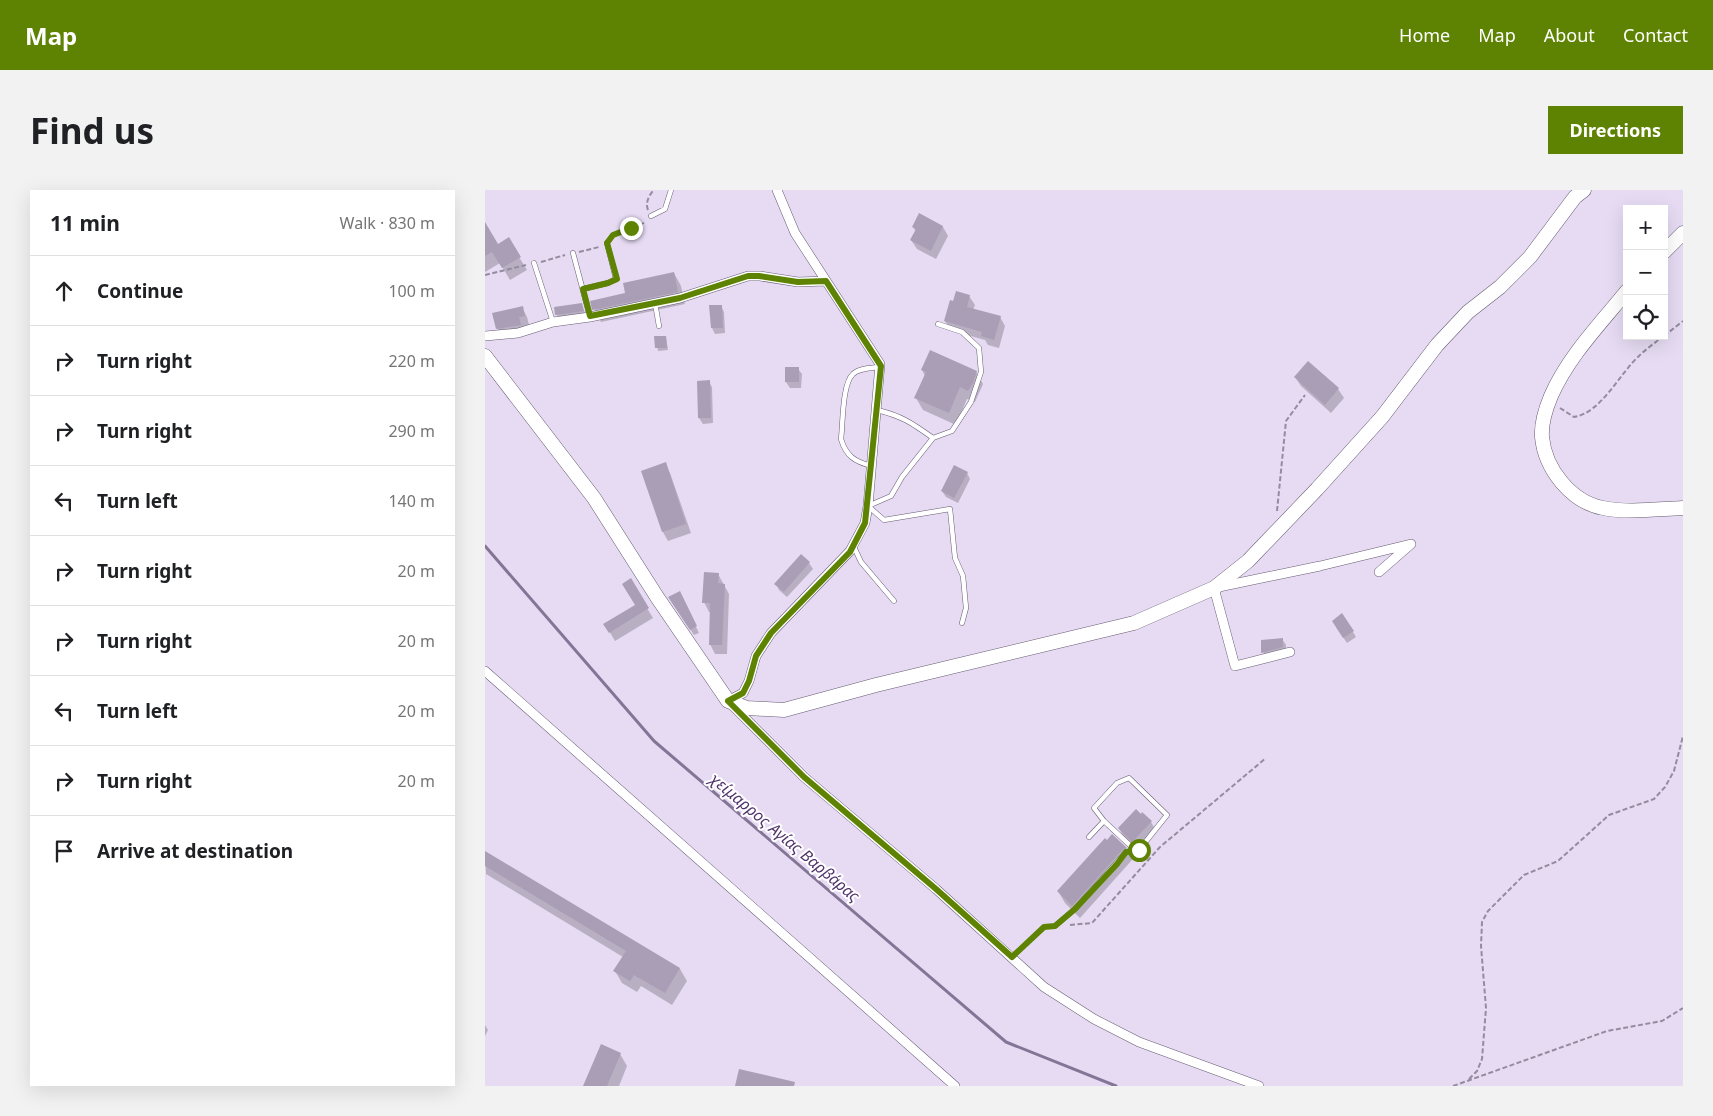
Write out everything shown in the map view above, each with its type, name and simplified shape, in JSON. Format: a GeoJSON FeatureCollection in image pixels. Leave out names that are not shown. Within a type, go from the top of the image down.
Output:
{"type":"FeatureCollection","features":[{"type":"Feature","properties":{"kind":"street"},"geometry":{"type":"LineString","coordinates":[[728,701],[743,693],[749,681],[756,656],[771,633],[850,552],[865,523],[872,466],[881,366],[795,233],[777,190]]}},
{"type":"Feature","properties":{"kind":"street"},"geometry":{"type":"LineString","coordinates":[[1215,588],[1248,561],[1274,534],[1382,417],[1437,345],[1468,312],[1500,287],[1530,257],[1575,197],[1584,190]]}},
{"type":"Feature","properties":{"kind":"street"},"geometry":{"type":"LineString","coordinates":[[1666,250],[1683,233]]}},
{"type":"Feature","properties":{"kind":"street"},"geometry":{"type":"LineString","coordinates":[[485,336],[518,333],[553,322],[680,298],[748,276],[798,282],[826,281]]}},
{"type":"Feature","properties":{"kind":"street"},"geometry":{"type":"LineString","coordinates":[[1624,295],[1583,344],[1565,370],[1551,396],[1545,416],[1542,437],[1549,463],[1560,482],[1576,497],[1602,508],[1638,510],[1683,508]]}},
{"type":"Feature","properties":{"kind":"street"},"geometry":{"type":"LineString","coordinates":[[485,356],[594,498],[657,597],[728,701],[804,777],[936,889],[1044,987],[1094,1019],[1139,1042],[1259,1086]]}},
{"type":"Feature","properties":{"kind":"street"},"geometry":{"type":"LineString","coordinates":[[728,701],[747,708],[784,710],[876,685],[1134,623],[1215,588],[1320,566],[1411,544],[1379,572]]}},
{"type":"Feature","properties":{"kind":"street"},"geometry":{"type":"LineString","coordinates":[[1215,588],[1235,666],[1290,652]]}},
{"type":"Feature","properties":{"kind":"street"},"geometry":{"type":"LineString","coordinates":[[485,671],[955,1086]]}},
{"type":"Feature","properties":{"kind":"lane"},"geometry":{"type":"LineString","coordinates":[[651,216],[665,208],[671,190]]}},
{"type":"Feature","properties":{"kind":"lane"},"geometry":{"type":"LineString","coordinates":[[583,289],[617,279],[607,243]]}},
{"type":"Feature","properties":{"kind":"lane"},"geometry":{"type":"LineString","coordinates":[[573,253],[590,316]]}},
{"type":"Feature","properties":{"kind":"lane"},"geometry":{"type":"LineString","coordinates":[[534,263],[553,322]]}},
{"type":"Feature","properties":{"kind":"lane"},"geometry":{"type":"LineString","coordinates":[[655,303],[659,326]]}},
{"type":"Feature","properties":{"kind":"lane"},"geometry":{"type":"LineString","coordinates":[[938,324],[962,332],[979,348],[981,372],[971,402],[952,431],[933,438],[902,477],[891,496],[868,506],[884,520],[950,509],[955,558],[963,576],[966,608],[961,623]]}},
{"type":"Feature","properties":{"kind":"lane"},"geometry":{"type":"LineString","coordinates":[[872,466],[857,462],[850,457],[843,447],[841,439],[847,384],[853,374],[861,369],[881,366]]}},
{"type":"Feature","properties":{"kind":"lane"},"geometry":{"type":"LineString","coordinates":[[877,410],[894,414],[910,421],[933,438]]}},
{"type":"Feature","properties":{"kind":"lane"},"geometry":{"type":"LineString","coordinates":[[853,546],[861,562],[894,601]]}},
{"type":"Feature","properties":{"kind":"lane"},"geometry":{"type":"LineString","coordinates":[[1055,926],[1075,909],[1126,852],[1139,850],[1167,816],[1129,778],[1117,783],[1094,808],[1104,821],[1135,850]]}},
{"type":"Feature","properties":{"kind":"lane"},"geometry":{"type":"LineString","coordinates":[[1089,837],[1104,821]]}},
{"type":"Feature","properties":{"kind":"path"},"geometry":{"type":"LineString","coordinates":[[485,275],[592,249],[607,243],[613,235],[649,221],[651,216],[647,206],[649,194],[654,190]]}},
{"type":"Feature","properties":{"kind":"path"},"geometry":{"type":"LineString","coordinates":[[1668,333],[1683,321]]}},
{"type":"Feature","properties":{"kind":"path"},"geometry":{"type":"LineString","coordinates":[[1551,396],[1559,407],[1571,416],[1582,415],[1606,396],[1638,357],[1659,340]]}},
{"type":"Feature","properties":{"kind":"path"},"geometry":{"type":"LineString","coordinates":[[1274,534],[1287,421],[1305,395]]}},
{"type":"Feature","properties":{"kind":"path"},"geometry":{"type":"LineString","coordinates":[[1469,1079],[1477,1071],[1482,1059],[1486,1008],[1481,946],[1482,922],[1489,911],[1524,875],[1558,861],[1609,815],[1654,799],[1665,787],[1674,771],[1683,736]]}},
{"type":"Feature","properties":{"kind":"path"},"geometry":{"type":"LineString","coordinates":[[1012,957],[1044,927],[1092,923],[1160,847],[1266,758]]}},
{"type":"Feature","properties":{"kind":"path"},"geometry":{"type":"LineString","coordinates":[[1453,1086],[1607,1031],[1661,1021],[1683,1008]]}},
{"type":"Feature","properties":{"kind":"building"},"geometry":{"type":"Polygon","coordinates":[[[919,213],[943,226],[931,251],[910,240],[916,229],[912,227],[919,213]]]}},
{"type":"Feature","properties":{"kind":"building"},"geometry":{"type":"Polygon","coordinates":[[[485,222],[498,244],[509,237],[521,257],[502,268],[492,252],[485,256],[485,222]]]}},
{"type":"Feature","properties":{"kind":"building"},"geometry":{"type":"Polygon","coordinates":[[[674,272],[678,292],[592,310],[590,301],[625,293],[623,283],[674,272]]]}},
{"type":"Feature","properties":{"kind":"building"},"geometry":{"type":"Polygon","coordinates":[[[956,291],[970,295],[967,307],[1001,316],[994,340],[981,336],[982,332],[944,321],[950,300],[953,301],[956,291]]]}},
{"type":"Feature","properties":{"kind":"building"},"geometry":{"type":"Polygon","coordinates":[[[582,303],[584,311],[555,315],[554,307],[582,303]]]}},
{"type":"Feature","properties":{"kind":"building"},"geometry":{"type":"Polygon","coordinates":[[[709,305],[722,305],[723,328],[711,328],[709,305]]]}},
{"type":"Feature","properties":{"kind":"building"},"geometry":{"type":"Polygon","coordinates":[[[523,306],[525,316],[519,317],[521,325],[496,329],[492,313],[523,306]]]}},
{"type":"Feature","properties":{"kind":"building"},"geometry":{"type":"Polygon","coordinates":[[[654,336],[666,336],[667,348],[655,348],[654,336]]]}},
{"type":"Feature","properties":{"kind":"building"},"geometry":{"type":"Polygon","coordinates":[[[930,350],[977,371],[968,391],[960,387],[949,413],[914,398],[926,372],[921,370],[930,350]]]}},
{"type":"Feature","properties":{"kind":"building"},"geometry":{"type":"Polygon","coordinates":[[[1308,361],[1339,388],[1325,405],[1294,377],[1308,361]]]}},
{"type":"Feature","properties":{"kind":"building"},"geometry":{"type":"Polygon","coordinates":[[[785,367],[799,367],[799,382],[785,382],[785,367]]]}},
{"type":"Feature","properties":{"kind":"building"},"geometry":{"type":"Polygon","coordinates":[[[710,380],[711,418],[698,418],[697,381],[710,380]]]}},
{"type":"Feature","properties":{"kind":"building"},"geometry":{"type":"Polygon","coordinates":[[[666,462],[686,524],[662,532],[641,471],[666,462]]]}},
{"type":"Feature","properties":{"kind":"building"},"geometry":{"type":"Polygon","coordinates":[[[954,465],[968,472],[954,498],[941,491],[954,465]]]}},
{"type":"Feature","properties":{"kind":"building"},"geometry":{"type":"Polygon","coordinates":[[[801,554],[810,562],[784,592],[774,584],[801,554]]]}},
{"type":"Feature","properties":{"kind":"building"},"geometry":{"type":"Polygon","coordinates":[[[704,572],[719,573],[718,583],[725,584],[722,645],[709,645],[710,603],[702,603],[704,572]]]}},
{"type":"Feature","properties":{"kind":"building"},"geometry":{"type":"Polygon","coordinates":[[[631,578],[649,608],[609,633],[603,624],[635,605],[622,584],[631,578]]]}},
{"type":"Feature","properties":{"kind":"building"},"geometry":{"type":"Polygon","coordinates":[[[680,591],[697,626],[690,630],[668,597],[680,591]]]}},
{"type":"Feature","properties":{"kind":"building"},"geometry":{"type":"Polygon","coordinates":[[[1342,613],[1354,631],[1343,638],[1332,621],[1342,613]]]}},
{"type":"Feature","properties":{"kind":"building"},"geometry":{"type":"Polygon","coordinates":[[[1283,638],[1283,647],[1261,653],[1261,640],[1283,638]]]}},
{"type":"Feature","properties":{"kind":"building"},"geometry":{"type":"Polygon","coordinates":[[[1136,809],[1152,821],[1132,842],[1118,828],[1136,809]]]}},
{"type":"Feature","properties":{"kind":"building"},"geometry":{"type":"Polygon","coordinates":[[[1112,834],[1127,848],[1123,849],[1072,906],[1057,891],[1105,838],[1107,840],[1112,834]]]}},
{"type":"Feature","properties":{"kind":"building"},"geometry":{"type":"Polygon","coordinates":[[[485,851],[680,968],[665,993],[634,975],[630,981],[613,971],[626,951],[485,866],[485,851]]]}},
{"type":"Feature","properties":{"kind":"building"},"geometry":{"type":"Polygon","coordinates":[[[601,1044],[621,1053],[607,1086],[583,1086],[601,1044]]]}},
{"type":"Feature","properties":{"kind":"building"},"geometry":{"type":"Polygon","coordinates":[[[739,1069],[795,1082],[794,1086],[735,1086],[739,1069]]]}},
{"type":"Feature","properties":{"kind":"waterway","name":"χείμαρρος Αγίας Βαρβάρας"},"geometry":{"type":"LineString","coordinates":[[485,546],[654,741],[1006,1042],[1116,1086]]}},
{"type":"Feature","properties":{"kind":"route"},"geometry":{"type":"LineString","coordinates":[[631,228],[613,235],[607,243],[617,279],[583,289],[590,316],[680,298],[748,276],[798,282],[826,281],[881,366],[865,523],[850,552],[771,633],[756,656],[749,681],[743,693],[728,701],[804,777],[936,889],[1012,957],[1044,927],[1055,926],[1075,909],[1126,852],[1139,850]]}}]}
